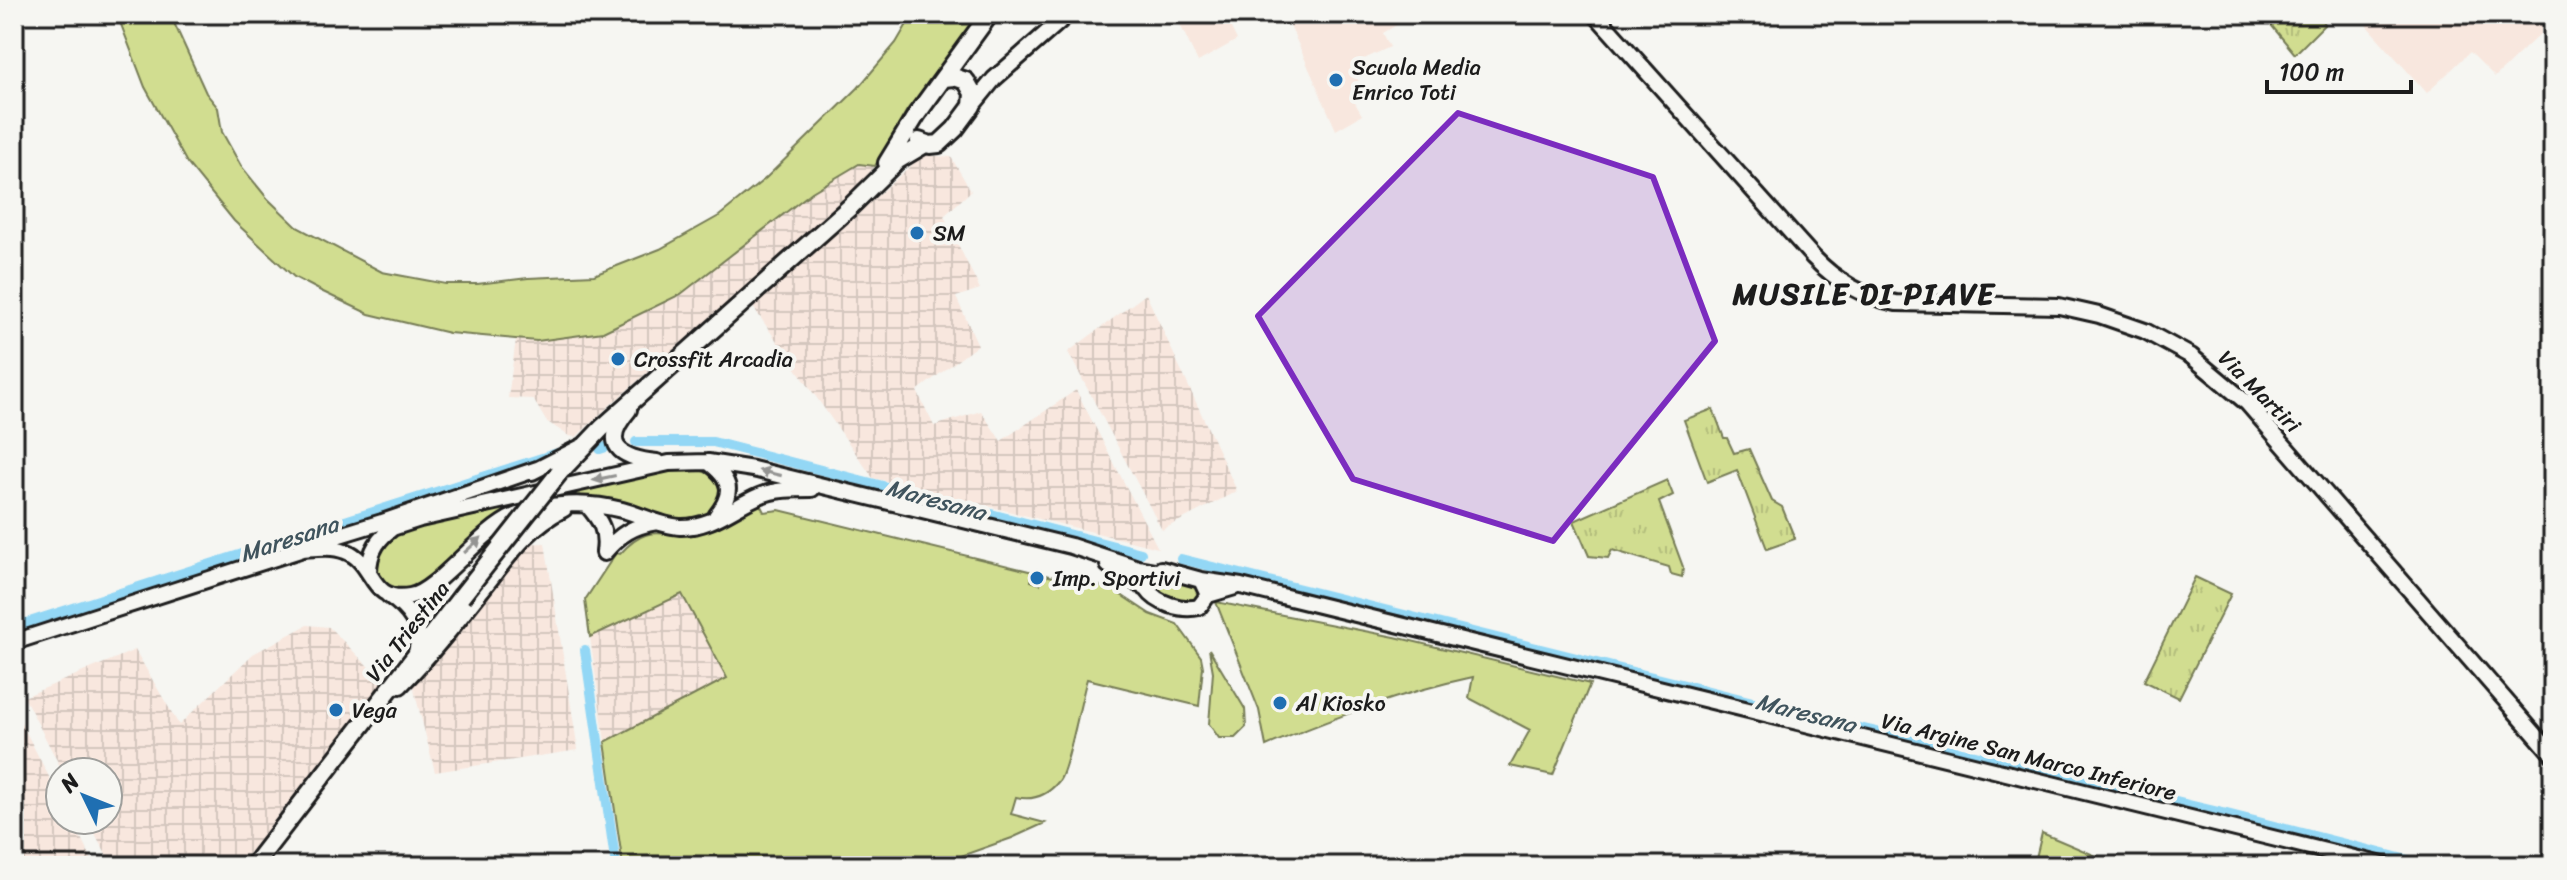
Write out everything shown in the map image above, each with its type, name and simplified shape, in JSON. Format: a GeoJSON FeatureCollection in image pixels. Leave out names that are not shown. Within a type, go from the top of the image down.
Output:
{"type":"FeatureCollection","features":[{"type":"Feature","properties":{"kind":"main road"},"geometry":{"type":"LineString","coordinates":[[876,182],[913,121],[987,16]]}},
{"type":"Feature","properties":{"kind":"main road"},"geometry":{"type":"LineString","coordinates":[[972,106],[973,93],[967,82],[968,67],[987,16]]}},
{"type":"Feature","properties":{"kind":"main road"},"geometry":{"type":"LineString","coordinates":[[944,78],[954,77],[967,82]]}},
{"type":"Feature","properties":{"kind":"main road","name":"Via Triestina"},"geometry":{"type":"LineString","coordinates":[[253,866],[416,654],[583,446],[902,156],[925,144],[939,144],[947,139],[972,106]]}},
{"type":"Feature","properties":{"kind":"main road"},"geometry":{"type":"LineString","coordinates":[[913,121],[914,136],[925,144]]}},
{"type":"Feature","properties":{"kind":"street"},"geometry":{"type":"LineString","coordinates":[[972,106],[994,79],[1068,14]]}},
{"type":"Feature","properties":{"kind":"street","name":"Via Martiri"},"geometry":{"type":"LineString","coordinates":[[1595,14],[1803,247],[1846,286],[1896,303],[2059,306],[2099,315],[2145,331],[2202,364],[2247,403],[2553,755]]}},
{"type":"Feature","properties":{"kind":"street"},"geometry":{"type":"LineString","coordinates":[[967,82],[983,85],[994,79]]}},
{"type":"Feature","properties":{"kind":"street"},"geometry":{"type":"LineString","coordinates":[[649,386],[616,427],[614,442],[624,454],[638,460],[669,463]]}},
{"type":"Feature","properties":{"kind":"street"},"geometry":{"type":"LineString","coordinates":[[369,573],[371,552],[396,524],[513,481],[583,446]]}},
{"type":"Feature","properties":{"kind":"street"},"geometry":{"type":"LineString","coordinates":[[708,462],[722,474],[728,486],[727,502],[713,520]]}},
{"type":"Feature","properties":{"kind":"street","name":"Via Argine San Marco Inferiore"},"geometry":{"type":"LineString","coordinates":[[669,463],[708,462],[753,469],[1084,550],[1138,568],[1168,570],[1201,580],[1241,586],[2387,866]]}},
{"type":"Feature","properties":{"kind":"street"},"geometry":{"type":"LineString","coordinates":[[14,642],[320,541],[669,463]]}},
{"type":"Feature","properties":{"kind":"street"},"geometry":{"type":"LineString","coordinates":[[388,595],[409,596],[423,592],[481,538],[514,516],[532,509],[580,505],[618,509],[680,527],[713,520],[761,495],[796,489],[831,488]]}},
{"type":"Feature","properties":{"kind":"street"},"geometry":{"type":"LineString","coordinates":[[580,505],[600,520],[605,531],[604,553],[631,528],[658,521]]}},
{"type":"Feature","properties":{"kind":"street"},"geometry":{"type":"LineString","coordinates":[[368,717],[427,659],[526,534],[547,517],[580,505]]}},
{"type":"Feature","properties":{"kind":"street"},"geometry":{"type":"LineString","coordinates":[[303,549],[336,548],[356,557],[378,588],[400,603],[416,622],[420,636],[416,654]]}},
{"type":"Feature","properties":{"kind":"street","name":"Via Argine San Marco Inferiore"},"geometry":{"type":"LineString","coordinates":[[1084,550],[1147,589],[1157,599],[1185,609],[1199,607],[1208,595],[1221,589],[1241,586]]}},
{"type":"Feature","properties":{"kind":"street"},"geometry":{"type":"LineString","coordinates":[[1147,589],[1149,578],[1155,571]]}},
{"type":"Feature","properties":{"kind":"street"},"geometry":{"type":"LineString","coordinates":[[1201,580],[1208,595]]}},
{"type":"Feature","properties":{"kind":"highlighted area"},"geometry":{"type":"Polygon","coordinates":[[[1458,113],[1653,177],[1715,341],[1553,541],[1353,479],[1258,316],[1458,113]]]}},
{"type":"Feature","properties":{"kind":"shaded area"},"geometry":{"type":"Polygon","coordinates":[[[1175,14],[1224,14],[1237,40],[1198,62],[1175,14]]]}},
{"type":"Feature","properties":{"kind":"shaded area","name":"Scuola Media Enrico Toti"},"geometry":{"type":"Polygon","coordinates":[[[1285,14],[1415,14],[1383,33],[1390,47],[1351,65],[1365,95],[1354,101],[1362,115],[1336,130],[1285,14]]]}},
{"type":"Feature","properties":{"kind":"shaded area"},"geometry":{"type":"Polygon","coordinates":[[[2377,14],[2530,14],[2546,28],[2495,77],[2470,52],[2427,93],[2366,25],[2377,14]]]}},
{"type":"Feature","properties":{"kind":"shaded area"},"geometry":{"type":"Polygon","coordinates":[[[923,155],[951,157],[971,191],[944,216],[980,289],[956,297],[978,345],[917,391],[934,426],[981,411],[1001,441],[1076,390],[1158,548],[873,478],[753,307],[923,155]]]}},
{"type":"Feature","properties":{"kind":"shaded area"},"geometry":{"type":"Polygon","coordinates":[[[859,164],[875,166],[849,197],[576,437],[569,436],[546,421],[533,399],[508,398],[516,339],[537,341],[603,332],[681,294],[812,192],[859,164]]]}},
{"type":"Feature","properties":{"kind":"shaded area"},"geometry":{"type":"Polygon","coordinates":[[[1146,294],[1237,491],[1162,530],[1068,352],[1146,294]]]}},
{"type":"Feature","properties":{"kind":"shaded area"},"geometry":{"type":"Polygon","coordinates":[[[545,543],[578,750],[435,772],[411,678],[515,544],[545,543]]]}},
{"type":"Feature","properties":{"kind":"shaded area"},"geometry":{"type":"Polygon","coordinates":[[[681,594],[727,678],[605,742],[590,637],[681,594]]]}},
{"type":"Feature","properties":{"kind":"shaded area"},"geometry":{"type":"Polygon","coordinates":[[[307,625],[329,627],[383,681],[246,857],[230,866],[112,866],[96,836],[124,836],[124,756],[55,756],[24,697],[135,650],[179,725],[253,654],[307,625]]]}},
{"type":"Feature","properties":{"kind":"shaded area"},"geometry":{"type":"Polygon","coordinates":[[[14,709],[44,767],[44,836],[80,836],[95,866],[14,866],[14,709]]]}},
{"type":"Feature","properties":{"kind":"green space"},"geometry":{"type":"Polygon","coordinates":[[[117,14],[170,14],[206,93],[218,108],[222,132],[241,166],[267,198],[297,227],[382,272],[446,284],[477,284],[594,275],[660,249],[719,216],[766,178],[858,88],[896,43],[913,14],[979,14],[948,64],[907,110],[875,166],[859,164],[812,192],[681,294],[603,332],[537,341],[449,333],[369,314],[294,277],[234,221],[187,163],[145,87],[117,14]]]}},
{"type":"Feature","properties":{"kind":"green space"},"geometry":{"type":"Polygon","coordinates":[[[2262,14],[2316,14],[2325,24],[2295,54],[2262,14]]]}},
{"type":"Feature","properties":{"kind":"green space"},"geometry":{"type":"Polygon","coordinates":[[[1713,409],[1724,438],[1727,438],[1734,453],[1749,449],[1772,501],[1782,507],[1795,539],[1767,549],[1737,470],[1707,482],[1684,420],[1713,409]]]}},
{"type":"Feature","properties":{"kind":"green space"},"geometry":{"type":"Polygon","coordinates":[[[696,468],[718,478],[723,492],[714,511],[705,517],[679,521],[622,503],[576,498],[575,489],[696,468]]]}},
{"type":"Feature","properties":{"kind":"green space"},"geometry":{"type":"Polygon","coordinates":[[[1667,480],[1673,495],[1659,502],[1683,567],[1682,577],[1671,574],[1669,567],[1612,550],[1608,558],[1589,556],[1574,521],[1667,480]]]}},
{"type":"Feature","properties":{"kind":"green space"},"geometry":{"type":"Polygon","coordinates":[[[572,492],[572,499],[524,507],[414,592],[387,588],[375,572],[381,545],[404,529],[572,492]]]}},
{"type":"Feature","properties":{"kind":"green space"},"geometry":{"type":"Polygon","coordinates":[[[759,502],[764,512],[779,510],[1033,572],[1031,581],[1040,584],[1044,575],[1112,589],[1150,614],[1177,624],[1201,657],[1203,667],[1199,706],[1087,679],[1063,774],[1050,790],[1039,796],[1016,797],[1011,814],[1045,823],[933,866],[623,866],[605,742],[727,678],[682,594],[590,637],[585,600],[616,553],[620,554],[642,536],[660,533],[689,535],[709,530],[759,502]]]}},
{"type":"Feature","properties":{"kind":"green space"},"geometry":{"type":"Polygon","coordinates":[[[1165,575],[1200,587],[1200,600],[1182,601],[1163,595],[1154,587],[1155,580],[1165,575]]]}},
{"type":"Feature","properties":{"kind":"green space"},"geometry":{"type":"Polygon","coordinates":[[[2195,577],[2231,594],[2179,698],[2144,681],[2195,577]]]}},
{"type":"Feature","properties":{"kind":"green space"},"geometry":{"type":"Polygon","coordinates":[[[1216,602],[1395,637],[1590,684],[1553,775],[1510,766],[1530,730],[1469,698],[1473,677],[1368,707],[1266,746],[1259,710],[1216,602]]]}},
{"type":"Feature","properties":{"kind":"green space"},"geometry":{"type":"Polygon","coordinates":[[[1209,649],[1245,709],[1246,727],[1235,738],[1219,738],[1209,724],[1213,672],[1209,649]]]}},
{"type":"Feature","properties":{"kind":"green space"},"geometry":{"type":"Polygon","coordinates":[[[2042,833],[2101,858],[2098,866],[2034,866],[2042,833]]]}},
{"type":"Feature","properties":{"kind":"waterway","name":"Maresana"},"geometry":{"type":"LineString","coordinates":[[636,442],[713,442],[1141,553]]}},
{"type":"Feature","properties":{"kind":"waterway","name":"Maresana"},"geometry":{"type":"LineString","coordinates":[[600,449],[609,446]]}},
{"type":"Feature","properties":{"kind":"waterway","name":"Maresana"},"geometry":{"type":"LineString","coordinates":[[14,627],[564,451]]}},
{"type":"Feature","properties":{"kind":"waterway","name":"Maresana"},"geometry":{"type":"LineString","coordinates":[[1181,559],[1804,715],[2223,813],[2431,866]]}},
{"type":"Feature","properties":{"kind":"waterway"},"geometry":{"type":"LineString","coordinates":[[585,650],[616,866]]}},
{"type":"Feature","properties":{"kind":"place","name":"Scuola Media Enrico Toti"},"geometry":{"type":"Point","coordinates":[1336,80]}},
{"type":"Feature","properties":{"kind":"place","name":"SM"},"geometry":{"type":"Point","coordinates":[917,233]}},
{"type":"Feature","properties":{"kind":"place","name":"Crossfit Arcadia"},"geometry":{"type":"Point","coordinates":[618,359]}},
{"type":"Feature","properties":{"kind":"place","name":"Imp. Sportivi"},"geometry":{"type":"Point","coordinates":[1037,578]}},
{"type":"Feature","properties":{"kind":"place","name":"Al Kiosko"},"geometry":{"type":"Point","coordinates":[1280,703]}},
{"type":"Feature","properties":{"kind":"place","name":"Vega"},"geometry":{"type":"Point","coordinates":[336,710]}},
{"type":"Feature","properties":{"kind":"district","name":"MUSILE DI PIAVE"},"geometry":{"type":"Point","coordinates":[1864,294]}}]}
